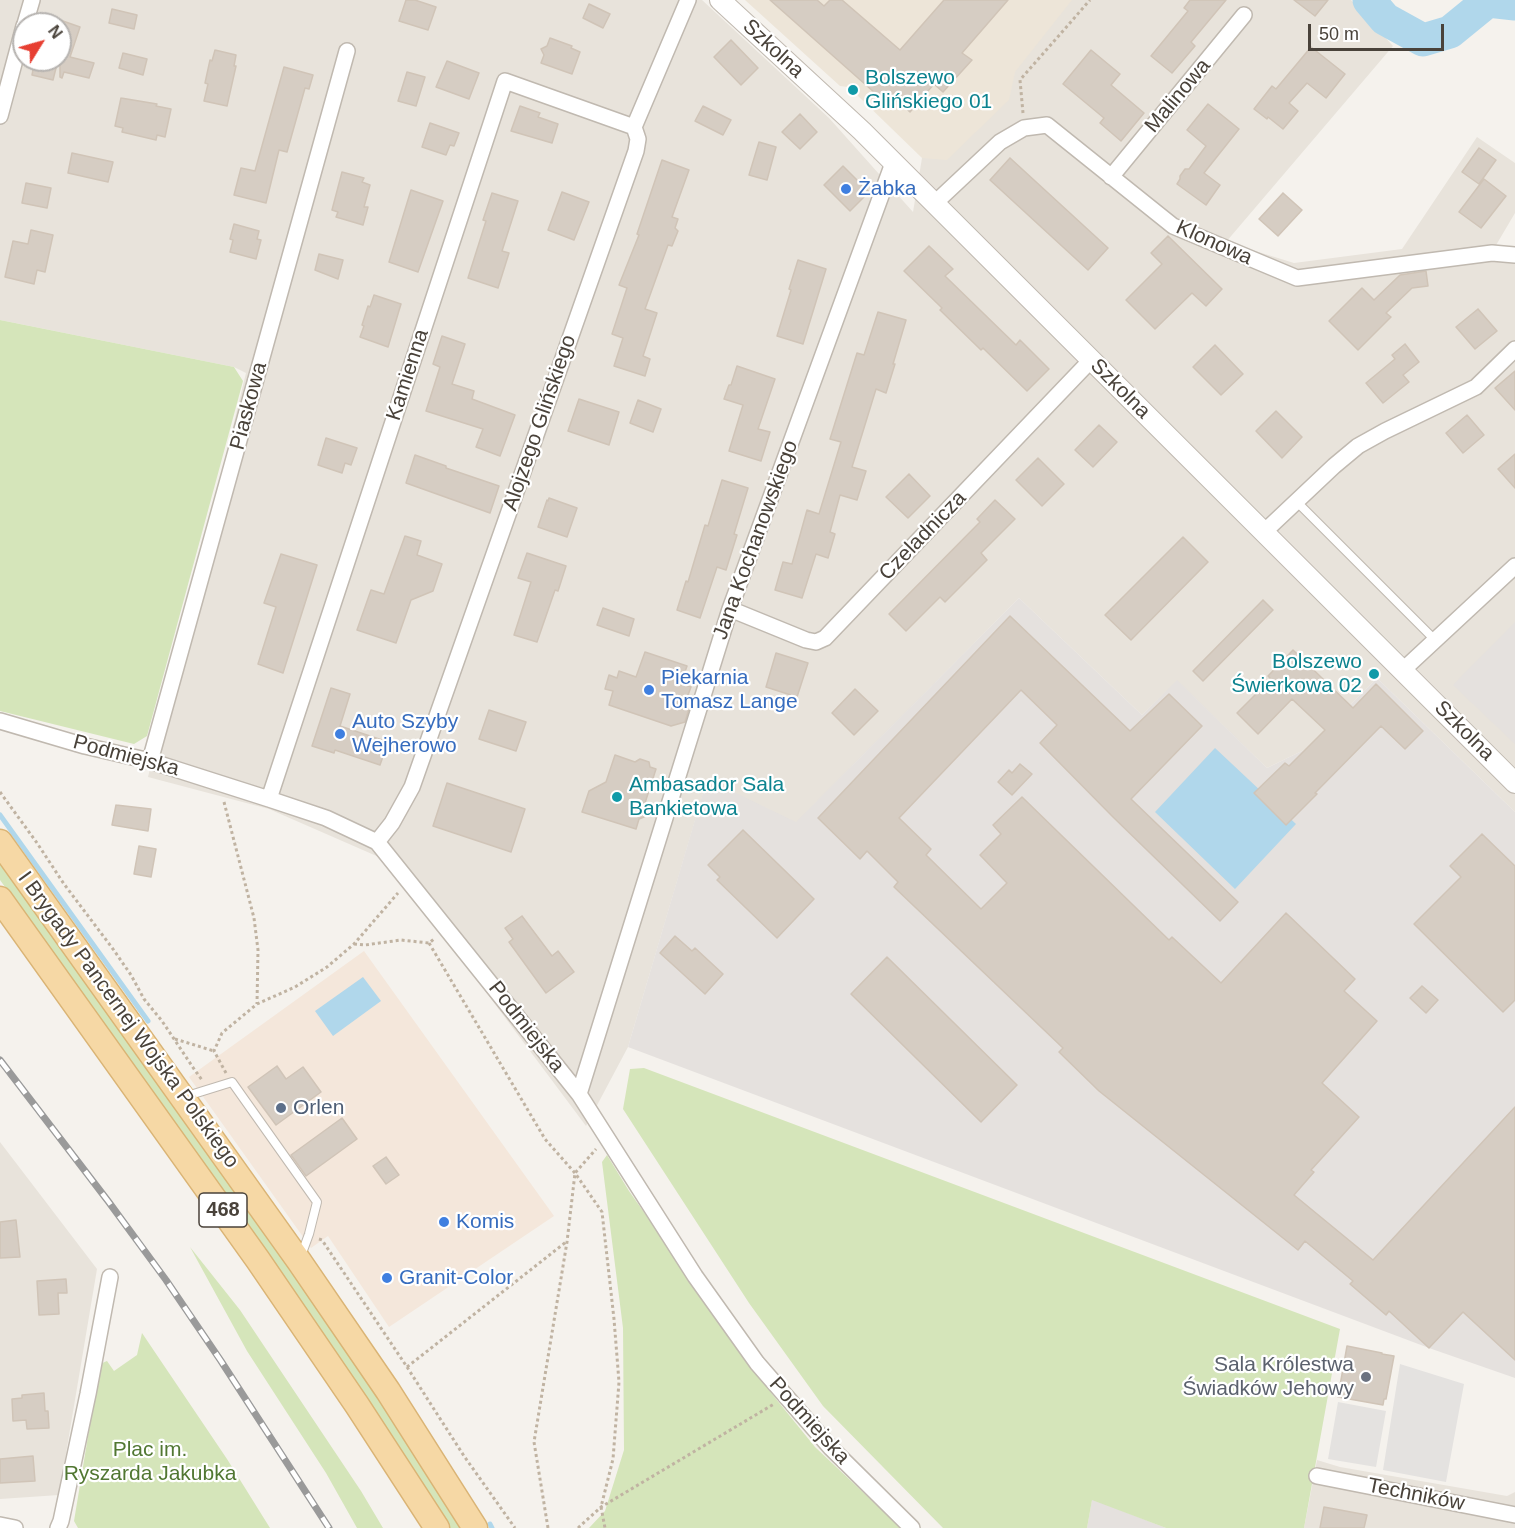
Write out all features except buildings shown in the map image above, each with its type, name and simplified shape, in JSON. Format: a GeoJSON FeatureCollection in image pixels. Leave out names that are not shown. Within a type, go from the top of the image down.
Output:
{"type":"FeatureCollection","features":[{"type":"Feature","properties":{"kind":"main road","name":"I Brygady Pancernej Wojska Polskiego"},"geometry":{"type":"LineString","coordinates":[[0,842],[299,1261],[388,1391],[475,1528]]}},
{"type":"Feature","properties":{"kind":"main road","name":"I Brygady Pancernej Wojska Polskiego"},"geometry":{"type":"LineString","coordinates":[[0,899],[258,1260],[437,1528]]}},
{"type":"Feature","properties":{"kind":"street","name":"Alojzego Glińskiego"},"geometry":{"type":"LineString","coordinates":[[377,842],[392,823],[412,787],[636,151],[638,139],[634,128],[688,0]]}},
{"type":"Feature","properties":{"kind":"street","name":"Szkolna"},"geometry":{"type":"LineString","coordinates":[[720,0],[862,131],[1515,783]]}},
{"type":"Feature","properties":{"kind":"street","name":"Malinowa"},"geometry":{"type":"LineString","coordinates":[[1111,177],[1244,15]]}},
{"type":"Feature","properties":{"kind":"street","name":"Piaskowa"},"geometry":{"type":"LineString","coordinates":[[150,761],[347,51]]}},
{"type":"Feature","properties":{"kind":"street"},"geometry":{"type":"LineString","coordinates":[[0,116],[12,69]]}},
{"type":"Feature","properties":{"kind":"street","name":"Kamienna"},"geometry":{"type":"LineString","coordinates":[[269,798],[505,81],[634,128]]}},
{"type":"Feature","properties":{"kind":"street","name":"Klonowa"},"geometry":{"type":"LineString","coordinates":[[1024,128],[1047,125],[1173,226],[1297,279],[1492,253],[1515,255]]}},
{"type":"Feature","properties":{"kind":"street"},"geometry":{"type":"LineString","coordinates":[[935,203],[1000,142],[1024,128]]}},
{"type":"Feature","properties":{"kind":"street","name":"Jana Kochanowskiego"},"geometry":{"type":"LineString","coordinates":[[579,1094],[730,609],[893,163]]}},
{"type":"Feature","properties":{"kind":"street"},"geometry":{"type":"LineString","coordinates":[[1264,532],[1358,446],[1385,430],[1476,387],[1515,349]]}},
{"type":"Feature","properties":{"kind":"street","name":"Czeladnicza"},"geometry":{"type":"LineString","coordinates":[[730,609],[806,640],[816,642],[825,638],[1091,360]]}},
{"type":"Feature","properties":{"kind":"street"},"geometry":{"type":"LineString","coordinates":[[1403,670],[1515,566]]}},
{"type":"Feature","properties":{"kind":"street","name":"Podmiejska"},"geometry":{"type":"LineString","coordinates":[[0,721],[85,746],[150,761],[269,798],[326,818],[377,842],[579,1094],[695,1276],[757,1363],[831,1448],[912,1528]]}},
{"type":"Feature","properties":{"kind":"street"},"geometry":{"type":"LineString","coordinates":[[58,1528],[110,1277]]}},
{"type":"Feature","properties":{"kind":"street","name":"Techników"},"geometry":{"type":"LineString","coordinates":[[1317,1476],[1515,1515]]}},
{"type":"Feature","properties":{"kind":"street"},"geometry":{"type":"LineString","coordinates":[[0,1525],[15,1528]]}},
{"type":"Feature","properties":{"kind":"lane"},"geometry":{"type":"LineString","coordinates":[[1296,501],[1436,640]]}},
{"type":"Feature","properties":{"kind":"lane"},"geometry":{"type":"LineString","coordinates":[[183,1097],[232,1082],[317,1202],[299,1261]]}},
{"type":"Feature","properties":{"kind":"path"},"geometry":{"type":"LineString","coordinates":[[1024,128],[1020,80],[1090,0]]}},
{"type":"Feature","properties":{"kind":"path"},"geometry":{"type":"LineString","coordinates":[[220,783],[254,918],[258,950],[258,1004]]}},
{"type":"Feature","properties":{"kind":"path"},"geometry":{"type":"LineString","coordinates":[[0,792],[113,949],[144,999],[162,1021],[194,1070],[212,1089]]}},
{"type":"Feature","properties":{"kind":"path"},"geometry":{"type":"LineString","coordinates":[[214,1051],[222,1033],[258,1004],[303,982],[327,967],[354,944],[408,880]]}},
{"type":"Feature","properties":{"kind":"path"},"geometry":{"type":"LineString","coordinates":[[354,944],[365,945],[401,940],[429,943],[447,928]]}},
{"type":"Feature","properties":{"kind":"path"},"geometry":{"type":"LineString","coordinates":[[429,943],[545,1139],[575,1173],[602,1212],[619,1382],[613,1459],[601,1507],[605,1528]]}},
{"type":"Feature","properties":{"kind":"path"},"geometry":{"type":"LineString","coordinates":[[174,1039],[214,1051],[232,1082]]}},
{"type":"Feature","properties":{"kind":"path"},"geometry":{"type":"LineString","coordinates":[[548,1528],[534,1442],[567,1242],[575,1173],[606,1137]]}},
{"type":"Feature","properties":{"kind":"path"},"geometry":{"type":"LineString","coordinates":[[309,1234],[322,1240],[464,1456],[515,1528]]}},
{"type":"Feature","properties":{"kind":"path"},"geometry":{"type":"LineString","coordinates":[[407,1367],[567,1242]]}},
{"type":"Feature","properties":{"kind":"path"},"geometry":{"type":"LineString","coordinates":[[578,1528],[601,1507],[786,1397]]}},
{"type":"Feature","properties":{"kind":"shaded area"},"geometry":{"type":"Polygon","coordinates":[[[0,0],[702,0],[829,118],[913,212],[922,158],[1063,0],[1351,0],[1393,46],[1226,242],[1294,263],[1402,249],[1477,137],[1515,163],[1515,213],[1492,252],[1515,255],[1515,812],[1377,678],[1306,749],[1267,768],[1177,681],[1142,715],[1019,598],[796,823],[707,780],[628,1047],[586,1126],[388,861],[269,809],[148,777],[246,373],[234,367],[0,320],[0,0]]]}},
{"type":"Feature","properties":{"kind":"shaded area"},"geometry":{"type":"Polygon","coordinates":[[[745,0],[1072,0],[1015,72],[1009,100],[947,160],[922,158],[856,94],[857,92],[851,85],[840,86],[745,0]]]}},
{"type":"Feature","properties":{"kind":"shaded area"},"geometry":{"type":"Polygon","coordinates":[[[1019,598],[1142,715],[1177,680],[1267,768],[1306,749],[1377,678],[1515,812],[1515,1378],[1429,1348],[628,1047],[707,779],[796,822],[1019,598]]]}},
{"type":"Feature","properties":{"kind":"shaded area"},"geometry":{"type":"Polygon","coordinates":[[[1515,622],[1515,744],[1453,685],[1515,622]]]}},
{"type":"Feature","properties":{"kind":"shaded area"},"geometry":{"type":"Polygon","coordinates":[[[364,951],[554,1216],[389,1327],[328,1236],[311,1248],[189,1077],[364,951]]]}},
{"type":"Feature","properties":{"kind":"shaded area"},"geometry":{"type":"Polygon","coordinates":[[[0,1142],[97,1269],[59,1495],[0,1499],[0,1142]]]}},
{"type":"Feature","properties":{"kind":"shaded area"},"geometry":{"type":"Polygon","coordinates":[[[1400,1364],[1464,1384],[1446,1482],[1383,1470],[1400,1364]]]}},
{"type":"Feature","properties":{"kind":"shaded area"},"geometry":{"type":"Polygon","coordinates":[[[1338,1402],[1386,1411],[1376,1467],[1328,1459],[1338,1402]]]}},
{"type":"Feature","properties":{"kind":"shaded area"},"geometry":{"type":"Polygon","coordinates":[[[1317,1460],[1340,1467],[1507,1496],[1515,1492],[1515,1528],[1304,1528],[1317,1460]]]}},
{"type":"Feature","properties":{"kind":"shaded area"},"geometry":{"type":"Polygon","coordinates":[[[1092,1499],[1166,1528],[1087,1528],[1092,1499]]]}},
{"type":"Feature","properties":{"kind":"green space"},"geometry":{"type":"Polygon","coordinates":[[[0,320],[234,367],[243,381],[147,736],[134,744],[0,711],[0,320]]]}},
{"type":"Feature","properties":{"kind":"green space"},"geometry":{"type":"Polygon","coordinates":[[[0,856],[288,1259],[464,1528],[449,1528],[390,1434],[219,1186],[0,880],[0,856]]]}},
{"type":"Feature","properties":{"kind":"green space"},"geometry":{"type":"Polygon","coordinates":[[[644,1068],[1340,1329],[1304,1528],[1166,1528],[1092,1500],[1087,1528],[943,1528],[823,1406],[749,1303],[623,1109],[630,1069],[644,1068]]]}},
{"type":"Feature","properties":{"kind":"green space"},"geometry":{"type":"Polygon","coordinates":[[[607,1155],[629,1191],[772,1394],[815,1447],[901,1528],[589,1528],[605,1511],[624,1450],[623,1328],[602,1162],[607,1155]]]}},
{"type":"Feature","properties":{"kind":"green space"},"geometry":{"type":"Polygon","coordinates":[[[190,1247],[240,1310],[361,1491],[383,1528],[357,1528],[326,1473],[247,1351],[190,1247]]]}},
{"type":"Feature","properties":{"kind":"green space","name":"Plac im. Ryszarda Jakubka"},"geometry":{"type":"Polygon","coordinates":[[[142,1333],[227,1459],[270,1528],[78,1528],[74,1521],[100,1364],[107,1361],[114,1371],[137,1355],[142,1333]]]}},
{"type":"Feature","properties":{"kind":"water"},"geometry":{"type":"Polygon","coordinates":[[[1215,748],[1296,824],[1235,889],[1155,812],[1215,748]]]}},
{"type":"Feature","properties":{"kind":"water"},"geometry":{"type":"Polygon","coordinates":[[[363,977],[381,1001],[333,1036],[315,1011],[363,977]]]}},
{"type":"Feature","properties":{"kind":"waterway"},"geometry":{"type":"LineString","coordinates":[[1369,0],[1385,19],[1423,40],[1450,32],[1488,1],[1515,4]]}},
{"type":"Feature","properties":{"kind":"waterway"},"geometry":{"type":"LineString","coordinates":[[0,815],[148,1021]]}},
{"type":"Feature","properties":{"kind":"waterway"},"geometry":{"type":"LineString","coordinates":[[490,1524],[492,1528]]}},
{"type":"Feature","properties":{"kind":"railway"},"geometry":{"type":"LineString","coordinates":[[0,1060],[166,1280],[329,1528]]}},
{"type":"Feature","properties":{"kind":"place","name":"Bolszewo Glińskiego 01"},"geometry":{"type":"Point","coordinates":[853,90]}},
{"type":"Feature","properties":{"kind":"place","name":"Żabka"},"geometry":{"type":"Point","coordinates":[846,189]}},
{"type":"Feature","properties":{"kind":"place","name":"Bolszewo Świerkowa 02"},"geometry":{"type":"Point","coordinates":[1374,674]}},
{"type":"Feature","properties":{"kind":"place","name":"Piekarnia Tomasz Lange"},"geometry":{"type":"Point","coordinates":[649,690]}},
{"type":"Feature","properties":{"kind":"place","name":"Auto Szyby Wejherowo"},"geometry":{"type":"Point","coordinates":[340,734]}},
{"type":"Feature","properties":{"kind":"place","name":"Ambasador Sala Bankietowa"},"geometry":{"type":"Point","coordinates":[617,797]}},
{"type":"Feature","properties":{"kind":"place","name":"Orlen"},"geometry":{"type":"Point","coordinates":[281,1108]}},
{"type":"Feature","properties":{"kind":"place","name":"Komis"},"geometry":{"type":"Point","coordinates":[444,1222]}},
{"type":"Feature","properties":{"kind":"place","name":"Granit-Color"},"geometry":{"type":"Point","coordinates":[387,1278]}},
{"type":"Feature","properties":{"kind":"place","name":"Sala Królestwa Świadków Jehowy"},"geometry":{"type":"Point","coordinates":[1366,1377]}}]}
